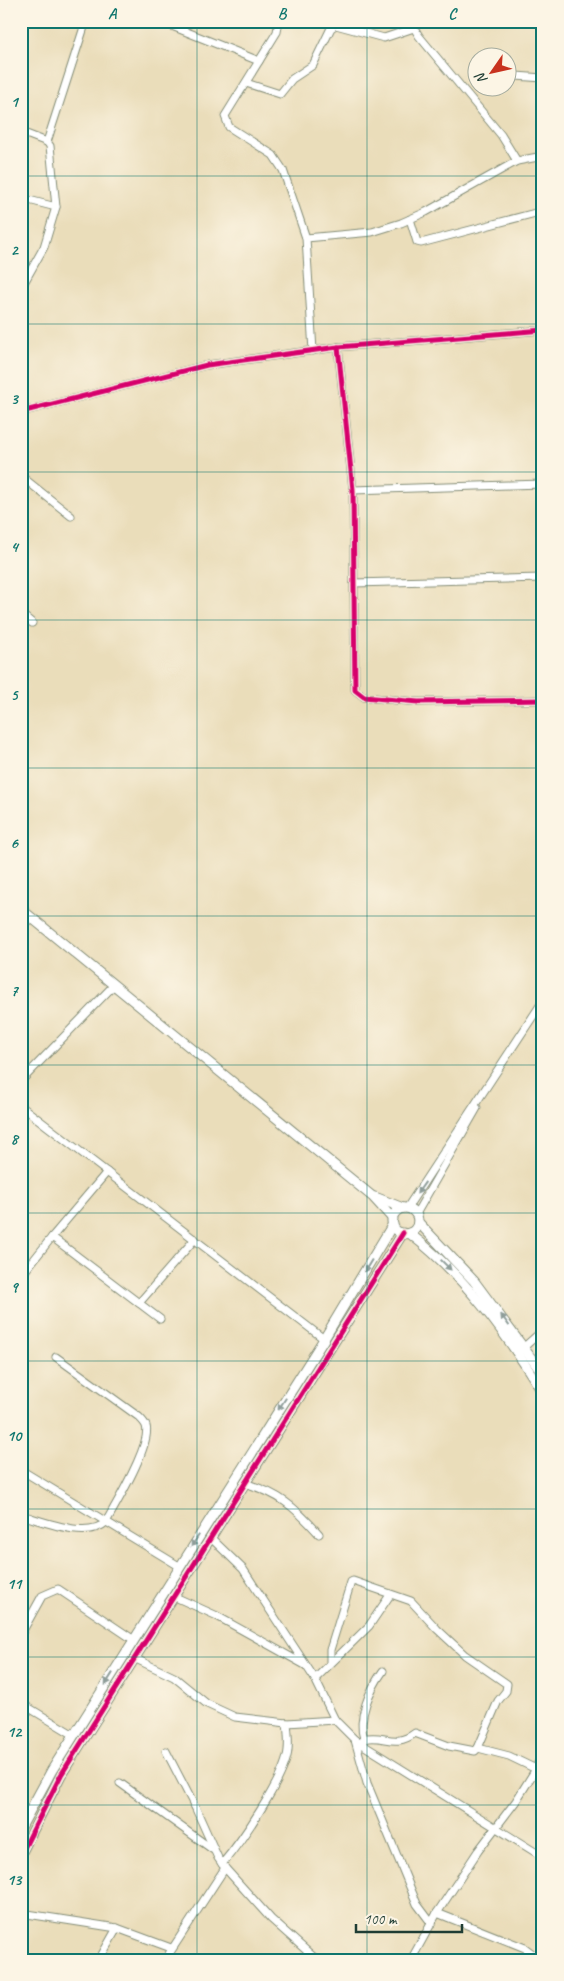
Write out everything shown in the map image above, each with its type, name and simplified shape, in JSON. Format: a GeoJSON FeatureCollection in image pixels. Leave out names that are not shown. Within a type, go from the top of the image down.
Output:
{"type":"FeatureCollection","features":[{"type":"Feature","properties":{"kind":"street"},"geometry":{"type":"LineString","coordinates":[[47,142],[84,27],[82,21]]}},
{"type":"Feature","properties":{"kind":"street"},"geometry":{"type":"LineString","coordinates":[[168,21],[172,26],[259,61]]}},
{"type":"Feature","properties":{"kind":"street"},"geometry":{"type":"LineString","coordinates":[[279,21],[277,32],[225,116],[229,127],[273,155],[280,163],[306,238],[313,350]]}},
{"type":"Feature","properties":{"kind":"street"},"geometry":{"type":"LineString","coordinates":[[246,82],[280,94],[292,79],[313,65],[331,28],[336,25],[384,38],[412,25],[502,135],[517,161]]}},
{"type":"Feature","properties":{"kind":"street"},"geometry":{"type":"LineString","coordinates":[[516,76],[543,78]]}},
{"type":"Feature","properties":{"kind":"street"},"geometry":{"type":"LineString","coordinates":[[21,132],[47,142],[51,149],[56,207],[44,248],[21,288]]}},
{"type":"Feature","properties":{"kind":"street"},"geometry":{"type":"LineString","coordinates":[[306,238],[372,232],[410,219],[517,161],[543,156]]}},
{"type":"Feature","properties":{"kind":"street"},"geometry":{"type":"LineString","coordinates":[[21,198],[56,207]]}},
{"type":"Feature","properties":{"kind":"street"},"geometry":{"type":"LineString","coordinates":[[410,219],[415,238],[417,242],[421,243],[543,211]]}},
{"type":"Feature","properties":{"kind":"street"},"geometry":{"type":"LineString","coordinates":[[21,412],[207,365],[338,347],[543,330]]}},
{"type":"Feature","properties":{"kind":"street"},"geometry":{"type":"LineString","coordinates":[[338,347],[353,490],[355,690],[360,695],[418,702],[543,700]]}},
{"type":"Feature","properties":{"kind":"street"},"geometry":{"type":"LineString","coordinates":[[21,476],[71,516]]}},
{"type":"Feature","properties":{"kind":"street"},"geometry":{"type":"LineString","coordinates":[[353,490],[543,484]]}},
{"type":"Feature","properties":{"kind":"street"},"geometry":{"type":"LineString","coordinates":[[354,583],[543,578]]}},
{"type":"Feature","properties":{"kind":"street"},"geometry":{"type":"LineString","coordinates":[[21,614],[32,623]]}},
{"type":"Feature","properties":{"kind":"street"},"geometry":{"type":"LineString","coordinates":[[21,909],[373,1197],[393,1222],[435,1254],[469,1288],[502,1331],[543,1393]]}},
{"type":"Feature","properties":{"kind":"street"},"geometry":{"type":"LineString","coordinates":[[21,1081],[114,985]]}},
{"type":"Feature","properties":{"kind":"street"},"geometry":{"type":"LineString","coordinates":[[21,1828],[52,1770],[324,1339],[393,1222],[396,1212],[405,1208],[543,1001]]}},
{"type":"Feature","properties":{"kind":"street"},"geometry":{"type":"LineString","coordinates":[[21,1854],[61,1775],[244,1483],[406,1233],[417,1227],[417,1218],[457,1141],[543,1008]]}},
{"type":"Feature","properties":{"kind":"street"},"geometry":{"type":"LineString","coordinates":[[21,1106],[324,1339]]}},
{"type":"Feature","properties":{"kind":"street"},"geometry":{"type":"LineString","coordinates":[[21,1276],[107,1172]]}},
{"type":"Feature","properties":{"kind":"street"},"geometry":{"type":"LineString","coordinates":[[373,1197],[405,1208],[417,1218],[474,1281],[543,1374]]}},
{"type":"Feature","properties":{"kind":"street"},"geometry":{"type":"LineString","coordinates":[[52,1237],[160,1319]]}},
{"type":"Feature","properties":{"kind":"street"},"geometry":{"type":"LineString","coordinates":[[139,1303],[195,1239]]}},
{"type":"Feature","properties":{"kind":"street"},"geometry":{"type":"LineString","coordinates":[[524,1347],[543,1330]]}},
{"type":"Feature","properties":{"kind":"street"},"geometry":{"type":"LineString","coordinates":[[21,1515],[64,1527],[93,1530],[106,1522],[141,1455],[146,1436],[146,1426],[139,1416],[56,1357]]}},
{"type":"Feature","properties":{"kind":"street"},"geometry":{"type":"LineString","coordinates":[[21,1470],[179,1566]]}},
{"type":"Feature","properties":{"kind":"street"},"geometry":{"type":"LineString","coordinates":[[244,1483],[278,1495],[299,1512],[319,1534]]}},
{"type":"Feature","properties":{"kind":"street"},"geometry":{"type":"LineString","coordinates":[[211,1538],[244,1570],[315,1679],[335,1720],[355,1740],[367,1783],[417,1904],[432,1924]]}},
{"type":"Feature","properties":{"kind":"street"},"geometry":{"type":"LineString","coordinates":[[330,1662],[330,1650],[351,1582],[353,1581],[390,1595],[411,1600],[437,1629],[465,1655],[507,1684],[506,1691],[498,1701],[475,1751],[449,1746],[415,1733],[403,1740],[394,1742],[368,1738],[363,1742]]}},
{"type":"Feature","properties":{"kind":"street"},"geometry":{"type":"LineString","coordinates":[[21,1634],[42,1596],[58,1589],[134,1640]]}},
{"type":"Feature","properties":{"kind":"street"},"geometry":{"type":"LineString","coordinates":[[315,1679],[330,1662],[369,1626],[390,1595]]}},
{"type":"Feature","properties":{"kind":"street"},"geometry":{"type":"LineString","coordinates":[[173,1596],[215,1615],[306,1666]]}},
{"type":"Feature","properties":{"kind":"street"},"geometry":{"type":"LineString","coordinates":[[134,1658],[174,1678],[207,1704],[235,1717],[287,1723],[335,1720]]}},
{"type":"Feature","properties":{"kind":"street"},"geometry":{"type":"LineString","coordinates":[[363,1742],[362,1727],[368,1697],[383,1671]]}},
{"type":"Feature","properties":{"kind":"street"},"geometry":{"type":"LineString","coordinates":[[21,1704],[74,1735]]}},
{"type":"Feature","properties":{"kind":"street"},"geometry":{"type":"LineString","coordinates":[[165,1960],[224,1866],[242,1841],[281,1771],[288,1752],[287,1723]]}},
{"type":"Feature","properties":{"kind":"street"},"geometry":{"type":"LineString","coordinates":[[355,1740],[363,1742],[420,1783],[498,1827],[543,1857]]}},
{"type":"Feature","properties":{"kind":"street"},"geometry":{"type":"LineString","coordinates":[[478,1748],[509,1756],[536,1769]]}},
{"type":"Feature","properties":{"kind":"street"},"geometry":{"type":"LineString","coordinates":[[166,1751],[196,1808],[214,1851],[224,1866],[271,1919],[313,1958]]}},
{"type":"Feature","properties":{"kind":"street"},"geometry":{"type":"LineString","coordinates":[[411,1960],[437,1913],[478,1851],[498,1827],[536,1769],[543,1751]]}},
{"type":"Feature","properties":{"kind":"street"},"geometry":{"type":"LineString","coordinates":[[120,1783],[196,1836],[214,1851]]}},
{"type":"Feature","properties":{"kind":"street"},"geometry":{"type":"LineString","coordinates":[[437,1913],[525,1948],[541,1960]]}},
{"type":"Feature","properties":{"kind":"street"},"geometry":{"type":"LineString","coordinates":[[21,1914],[117,1928],[171,1948]]}},
{"type":"Feature","properties":{"kind":"street"},"geometry":{"type":"LineString","coordinates":[[99,1960],[117,1928]]}},
{"type":"Feature","properties":{"kind":"cycle path"},"geometry":{"type":"LineString","coordinates":[[21,412],[207,365],[338,347],[543,330]]}},
{"type":"Feature","properties":{"kind":"cycle path"},"geometry":{"type":"LineString","coordinates":[[338,347],[353,490],[355,690],[364,697],[418,702],[543,700]]}},
{"type":"Feature","properties":{"kind":"cycle path"},"geometry":{"type":"LineString","coordinates":[[21,1854],[61,1775],[403,1233]]}}]}
